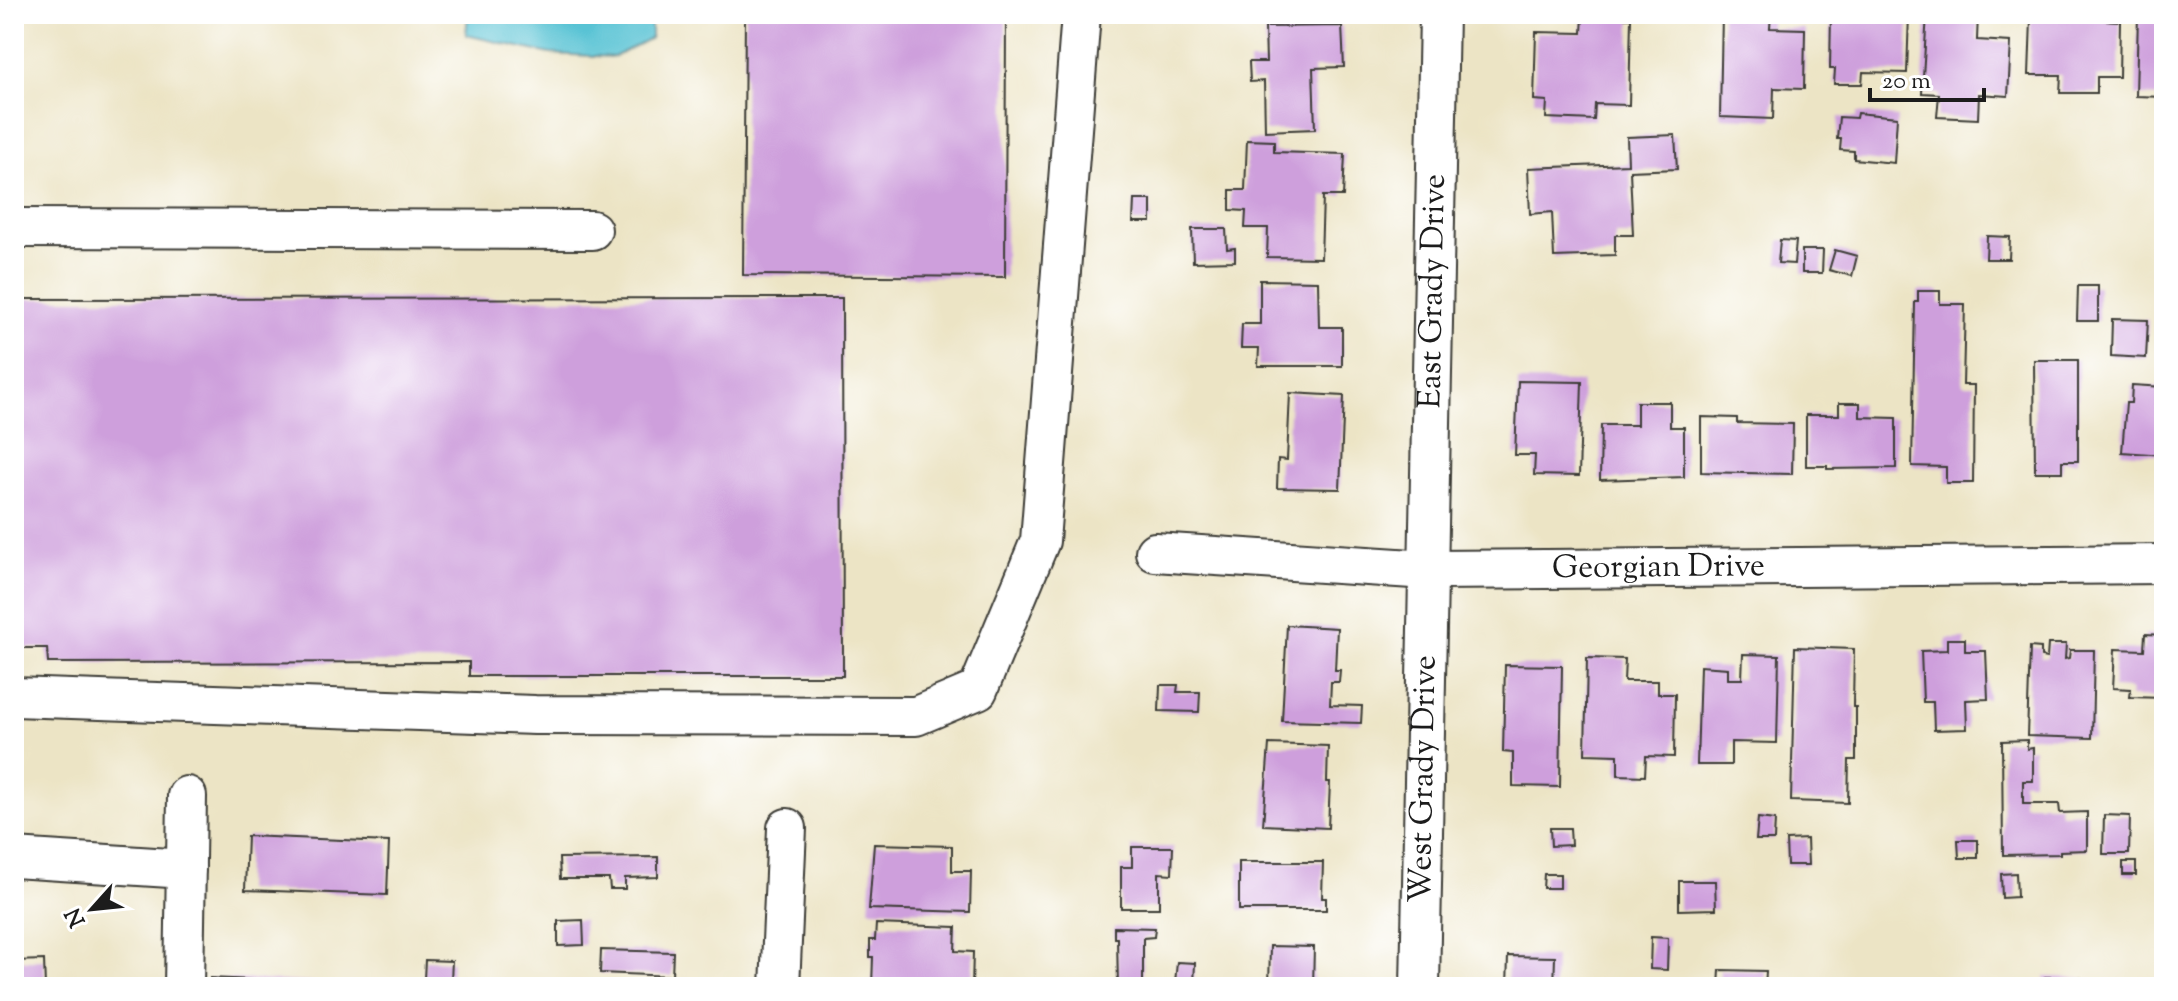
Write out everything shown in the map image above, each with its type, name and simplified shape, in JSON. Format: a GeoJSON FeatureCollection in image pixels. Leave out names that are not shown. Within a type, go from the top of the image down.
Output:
{"type":"FeatureCollection","features":[{"type":"Feature","properties":{"kind":"street"},"geometry":{"type":"LineString","coordinates":[[14,697],[535,715],[916,716],[978,690],[1040,541],[1081,14]]}},
{"type":"Feature","properties":{"kind":"street","name":"East Grady Drive"},"geometry":{"type":"LineString","coordinates":[[1428,570],[1439,14]]}},
{"type":"Feature","properties":{"kind":"street"},"geometry":{"type":"LineString","coordinates":[[14,228],[592,230]]}},
{"type":"Feature","properties":{"kind":"street","name":"Georgian Drive"},"geometry":{"type":"LineString","coordinates":[[1155,552],[1428,570],[2164,564]]}},
{"type":"Feature","properties":{"kind":"street","name":"West Grady Drive"},"geometry":{"type":"LineString","coordinates":[[1420,987],[1428,570]]}},
{"type":"Feature","properties":{"kind":"street"},"geometry":{"type":"LineString","coordinates":[[184,987],[187,796]]}},
{"type":"Feature","properties":{"kind":"street"},"geometry":{"type":"LineString","coordinates":[[780,987],[787,828]]}},
{"type":"Feature","properties":{"kind":"street"},"geometry":{"type":"LineString","coordinates":[[14,858],[186,869]]}},
{"type":"Feature","properties":{"kind":"water"},"geometry":{"type":"Polygon","coordinates":[[[468,14],[651,14],[651,38],[614,57],[550,54],[466,35],[468,14]]]}},
{"type":"Feature","properties":{"kind":"building"},"geometry":{"type":"Polygon","coordinates":[[[745,14],[1006,14],[1005,277],[743,275],[745,14]]]}},
{"type":"Feature","properties":{"kind":"building"},"geometry":{"type":"Polygon","coordinates":[[[1722,14],[1771,14],[1770,28],[1805,29],[1804,89],[1774,88],[1773,119],[1720,117],[1722,14]]]}},
{"type":"Feature","properties":{"kind":"building"},"geometry":{"type":"Polygon","coordinates":[[[1831,14],[1909,14],[1907,73],[1863,72],[1862,84],[1834,84],[1835,69],[1830,69],[1831,14]]]}},
{"type":"Feature","properties":{"kind":"building"},"geometry":{"type":"Polygon","coordinates":[[[1927,14],[1978,14],[1977,40],[2011,42],[2008,96],[1979,94],[1978,119],[1937,117],[1939,94],[1922,93],[1927,14]]]}},
{"type":"Feature","properties":{"kind":"building"},"geometry":{"type":"Polygon","coordinates":[[[2103,14],[2103,20],[2120,21],[2119,77],[2097,77],[2097,93],[2060,93],[2061,75],[2029,75],[2031,19],[2057,19],[2057,16],[2103,14]]]}},
{"type":"Feature","properties":{"kind":"building"},"geometry":{"type":"Polygon","coordinates":[[[2138,14],[2164,15],[2164,97],[2136,96],[2138,14]]]}},
{"type":"Feature","properties":{"kind":"building"},"geometry":{"type":"Polygon","coordinates":[[[1583,16],[1631,18],[1629,105],[1595,104],[1594,120],[1546,118],[1547,101],[1534,100],[1536,32],[1582,33],[1583,16]]]}},
{"type":"Feature","properties":{"kind":"building"},"geometry":{"type":"Polygon","coordinates":[[[1342,26],[1344,67],[1313,68],[1315,129],[1265,131],[1264,81],[1250,82],[1249,62],[1266,62],[1265,27],[1342,26]]]}},
{"type":"Feature","properties":{"kind":"building"},"geometry":{"type":"Polygon","coordinates":[[[1857,113],[1897,117],[1894,163],[1854,159],[1854,151],[1840,150],[1841,139],[1837,139],[1839,117],[1856,118],[1857,113]]]}},
{"type":"Feature","properties":{"kind":"building"},"geometry":{"type":"Polygon","coordinates":[[[1675,135],[1677,169],[1630,171],[1633,235],[1615,235],[1615,255],[1554,257],[1552,212],[1530,214],[1528,168],[1628,164],[1627,137],[1675,135]]]}},
{"type":"Feature","properties":{"kind":"building"},"geometry":{"type":"Polygon","coordinates":[[[1247,140],[1274,141],[1274,152],[1345,154],[1343,196],[1323,196],[1321,258],[1267,257],[1268,228],[1245,228],[1246,211],[1230,210],[1230,190],[1245,190],[1247,140]]]}},
{"type":"Feature","properties":{"kind":"building"},"geometry":{"type":"Polygon","coordinates":[[[1134,200],[1151,200],[1151,222],[1133,222],[1134,200]]]}},
{"type":"Feature","properties":{"kind":"building"},"geometry":{"type":"Polygon","coordinates":[[[1192,229],[1226,229],[1227,249],[1235,248],[1235,261],[1193,262],[1192,229]]]}},
{"type":"Feature","properties":{"kind":"building"},"geometry":{"type":"Polygon","coordinates":[[[1987,236],[2010,237],[2009,259],[1986,259],[1987,236]]]}},
{"type":"Feature","properties":{"kind":"building"},"geometry":{"type":"Polygon","coordinates":[[[1780,240],[1796,241],[1794,264],[1778,263],[1780,240]]]}},
{"type":"Feature","properties":{"kind":"building"},"geometry":{"type":"Polygon","coordinates":[[[1802,250],[1823,250],[1822,273],[1802,273],[1802,250]]]}},
{"type":"Feature","properties":{"kind":"building"},"geometry":{"type":"Polygon","coordinates":[[[1835,250],[1857,256],[1852,276],[1829,270],[1835,250]]]}},
{"type":"Feature","properties":{"kind":"building"},"geometry":{"type":"Polygon","coordinates":[[[1260,280],[1318,281],[1319,327],[1342,327],[1342,366],[1258,366],[1259,348],[1241,348],[1242,324],[1260,324],[1260,280]]]}},
{"type":"Feature","properties":{"kind":"building"},"geometry":{"type":"Polygon","coordinates":[[[2078,286],[2098,286],[2098,321],[2077,321],[2078,286]]]}},
{"type":"Feature","properties":{"kind":"building"},"geometry":{"type":"Polygon","coordinates":[[[1918,291],[1940,291],[1940,304],[1965,304],[1963,385],[1974,385],[1973,483],[1946,483],[1946,467],[1912,466],[1915,302],[1918,302],[1918,291]]]}},
{"type":"Feature","properties":{"kind":"building"},"geometry":{"type":"Polygon","coordinates":[[[842,298],[843,676],[469,676],[469,662],[48,663],[47,648],[14,648],[14,299],[842,298]]]}},
{"type":"Feature","properties":{"kind":"building"},"geometry":{"type":"Polygon","coordinates":[[[2112,319],[2148,320],[2146,358],[2111,356],[2112,319]]]}},
{"type":"Feature","properties":{"kind":"building"},"geometry":{"type":"Polygon","coordinates":[[[2034,360],[2078,360],[2078,461],[2062,461],[2062,472],[2035,472],[2034,360]]]}},
{"type":"Feature","properties":{"kind":"building"},"geometry":{"type":"Polygon","coordinates":[[[1518,381],[1582,382],[1579,476],[1534,475],[1535,455],[1515,455],[1518,381]]]}},
{"type":"Feature","properties":{"kind":"building"},"geometry":{"type":"Polygon","coordinates":[[[2132,385],[2164,387],[2164,455],[2122,452],[2126,403],[2131,403],[2132,385]]]}},
{"type":"Feature","properties":{"kind":"building"},"geometry":{"type":"Polygon","coordinates":[[[1290,393],[1344,396],[1340,489],[1277,488],[1278,459],[1287,460],[1290,393]]]}},
{"type":"Feature","properties":{"kind":"building"},"geometry":{"type":"Polygon","coordinates":[[[1637,402],[1670,402],[1670,427],[1684,427],[1684,477],[1600,480],[1601,425],[1637,425],[1637,402]]]}},
{"type":"Feature","properties":{"kind":"building"},"geometry":{"type":"Polygon","coordinates":[[[1839,403],[1860,403],[1860,417],[1896,418],[1896,468],[1827,469],[1827,466],[1806,466],[1806,415],[1839,415],[1839,403]]]}},
{"type":"Feature","properties":{"kind":"building"},"geometry":{"type":"Polygon","coordinates":[[[1701,417],[1737,418],[1737,423],[1793,424],[1792,474],[1701,472],[1701,417]]]}},
{"type":"Feature","properties":{"kind":"building"},"geometry":{"type":"Polygon","coordinates":[[[1287,625],[1337,628],[1335,670],[1340,670],[1339,682],[1331,682],[1330,705],[1362,706],[1361,723],[1282,721],[1287,625]]]}},
{"type":"Feature","properties":{"kind":"building"},"geometry":{"type":"Polygon","coordinates":[[[2145,634],[2164,635],[2164,698],[2130,697],[2131,689],[2113,688],[2115,649],[2144,650],[2145,634]]]}},
{"type":"Feature","properties":{"kind":"building"},"geometry":{"type":"Polygon","coordinates":[[[1947,639],[1965,639],[1965,651],[1986,651],[1988,699],[1966,700],[1967,729],[1934,730],[1933,702],[1923,702],[1921,651],[1947,650],[1947,639]]]}},
{"type":"Feature","properties":{"kind":"building"},"geometry":{"type":"Polygon","coordinates":[[[2048,644],[2066,644],[2065,659],[2069,658],[2070,650],[2094,650],[2092,738],[2027,736],[2030,647],[2041,648],[2041,657],[2047,658],[2048,644]]]}},
{"type":"Feature","properties":{"kind":"building"},"geometry":{"type":"Polygon","coordinates":[[[1795,647],[1854,649],[1856,760],[1849,760],[1848,803],[1791,801],[1795,647]]]}},
{"type":"Feature","properties":{"kind":"building"},"geometry":{"type":"Polygon","coordinates":[[[1743,654],[1779,655],[1777,743],[1731,742],[1731,765],[1697,765],[1700,666],[1728,668],[1728,679],[1742,679],[1743,654]]]}},
{"type":"Feature","properties":{"kind":"building"},"geometry":{"type":"Polygon","coordinates":[[[1587,658],[1625,659],[1624,681],[1658,681],[1658,694],[1675,694],[1674,757],[1646,756],[1645,776],[1618,775],[1618,755],[1585,754],[1587,658]]]}},
{"type":"Feature","properties":{"kind":"building"},"geometry":{"type":"Polygon","coordinates":[[[1505,665],[1562,666],[1560,787],[1513,786],[1513,753],[1503,752],[1505,665]]]}},
{"type":"Feature","properties":{"kind":"building"},"geometry":{"type":"Polygon","coordinates":[[[1160,685],[1178,685],[1177,692],[1200,692],[1199,712],[1159,711],[1160,685]]]}},
{"type":"Feature","properties":{"kind":"building"},"geometry":{"type":"Polygon","coordinates":[[[2027,740],[2027,749],[2033,748],[2033,781],[2023,781],[2023,804],[2059,804],[2060,813],[2087,812],[2087,850],[2003,855],[2002,741],[2027,740]]]}},
{"type":"Feature","properties":{"kind":"building"},"geometry":{"type":"Polygon","coordinates":[[[1269,744],[1328,746],[1328,828],[1263,825],[1269,744]]]}},
{"type":"Feature","properties":{"kind":"building"},"geometry":{"type":"Polygon","coordinates":[[[2104,815],[2130,816],[2129,854],[2103,854],[2104,815]]]}},
{"type":"Feature","properties":{"kind":"building"},"geometry":{"type":"Polygon","coordinates":[[[1758,818],[1775,820],[1774,840],[1756,840],[1758,818]]]}},
{"type":"Feature","properties":{"kind":"building"},"geometry":{"type":"Polygon","coordinates":[[[1550,828],[1570,828],[1571,845],[1551,846],[1550,828]]]}},
{"type":"Feature","properties":{"kind":"building"},"geometry":{"type":"Polygon","coordinates":[[[247,836],[389,842],[387,895],[245,890],[247,836]]]}},
{"type":"Feature","properties":{"kind":"building"},"geometry":{"type":"Polygon","coordinates":[[[1807,839],[1808,865],[1787,865],[1786,840],[1807,839]]]}},
{"type":"Feature","properties":{"kind":"building"},"geometry":{"type":"Polygon","coordinates":[[[1958,840],[1978,840],[1978,858],[1959,858],[1958,840]]]}},
{"type":"Feature","properties":{"kind":"building"},"geometry":{"type":"Polygon","coordinates":[[[874,844],[952,846],[952,871],[971,871],[970,912],[869,909],[874,844]]]}},
{"type":"Feature","properties":{"kind":"building"},"geometry":{"type":"Polygon","coordinates":[[[1132,847],[1173,847],[1172,874],[1159,873],[1159,908],[1121,908],[1121,867],[1132,867],[1132,847]]]}},
{"type":"Feature","properties":{"kind":"building"},"geometry":{"type":"Polygon","coordinates":[[[658,857],[658,877],[625,878],[625,889],[610,889],[609,879],[560,879],[559,858],[658,857]]]}},
{"type":"Feature","properties":{"kind":"building"},"geometry":{"type":"Polygon","coordinates":[[[1239,862],[1323,862],[1322,898],[1326,898],[1326,910],[1239,910],[1239,862]]]}},
{"type":"Feature","properties":{"kind":"building"},"geometry":{"type":"Polygon","coordinates":[[[2123,862],[2136,862],[2136,875],[2123,875],[2123,862]]]}},
{"type":"Feature","properties":{"kind":"building"},"geometry":{"type":"Polygon","coordinates":[[[2016,873],[2017,897],[2002,898],[2001,874],[2016,873]]]}},
{"type":"Feature","properties":{"kind":"building"},"geometry":{"type":"Polygon","coordinates":[[[1544,874],[1560,874],[1560,888],[1543,888],[1544,874]]]}},
{"type":"Feature","properties":{"kind":"building"},"geometry":{"type":"Polygon","coordinates":[[[1679,881],[1715,881],[1716,909],[1679,910],[1679,881]]]}},
{"type":"Feature","properties":{"kind":"building"},"geometry":{"type":"Polygon","coordinates":[[[583,920],[584,945],[558,946],[558,921],[583,920]]]}},
{"type":"Feature","properties":{"kind":"building"},"geometry":{"type":"Polygon","coordinates":[[[876,924],[956,927],[955,951],[973,952],[972,987],[872,987],[870,940],[875,940],[876,924]]]}},
{"type":"Feature","properties":{"kind":"building"},"geometry":{"type":"Polygon","coordinates":[[[1114,927],[1155,928],[1154,937],[1143,938],[1143,987],[1118,987],[1114,927]]]}},
{"type":"Feature","properties":{"kind":"building"},"geometry":{"type":"Polygon","coordinates":[[[1651,937],[1668,938],[1667,970],[1650,969],[1651,937]]]}},
{"type":"Feature","properties":{"kind":"building"},"geometry":{"type":"Polygon","coordinates":[[[1270,946],[1314,947],[1313,987],[1269,987],[1270,946]]]}},
{"type":"Feature","properties":{"kind":"building"},"geometry":{"type":"Polygon","coordinates":[[[601,950],[673,952],[672,976],[600,973],[601,950]]]}},
{"type":"Feature","properties":{"kind":"building"},"geometry":{"type":"Polygon","coordinates":[[[1508,956],[1555,957],[1554,987],[1507,987],[1508,956]]]}},
{"type":"Feature","properties":{"kind":"building"},"geometry":{"type":"Polygon","coordinates":[[[44,960],[45,987],[14,987],[14,961],[44,960]]]}},
{"type":"Feature","properties":{"kind":"building"},"geometry":{"type":"Polygon","coordinates":[[[425,960],[452,961],[451,980],[424,979],[425,960]]]}},
{"type":"Feature","properties":{"kind":"building"},"geometry":{"type":"Polygon","coordinates":[[[1177,962],[1195,963],[1194,984],[1175,983],[1177,962]]]}},
{"type":"Feature","properties":{"kind":"building"},"geometry":{"type":"Polygon","coordinates":[[[1720,970],[1766,971],[1765,987],[1719,987],[1720,970]]]}},
{"type":"Feature","properties":{"kind":"building"},"geometry":{"type":"Polygon","coordinates":[[[2045,977],[2083,978],[2083,987],[2044,987],[2045,977]]]}},
{"type":"Feature","properties":{"kind":"building"},"geometry":{"type":"Polygon","coordinates":[[[210,978],[370,985],[370,987],[210,987],[210,978]]]}}]}
